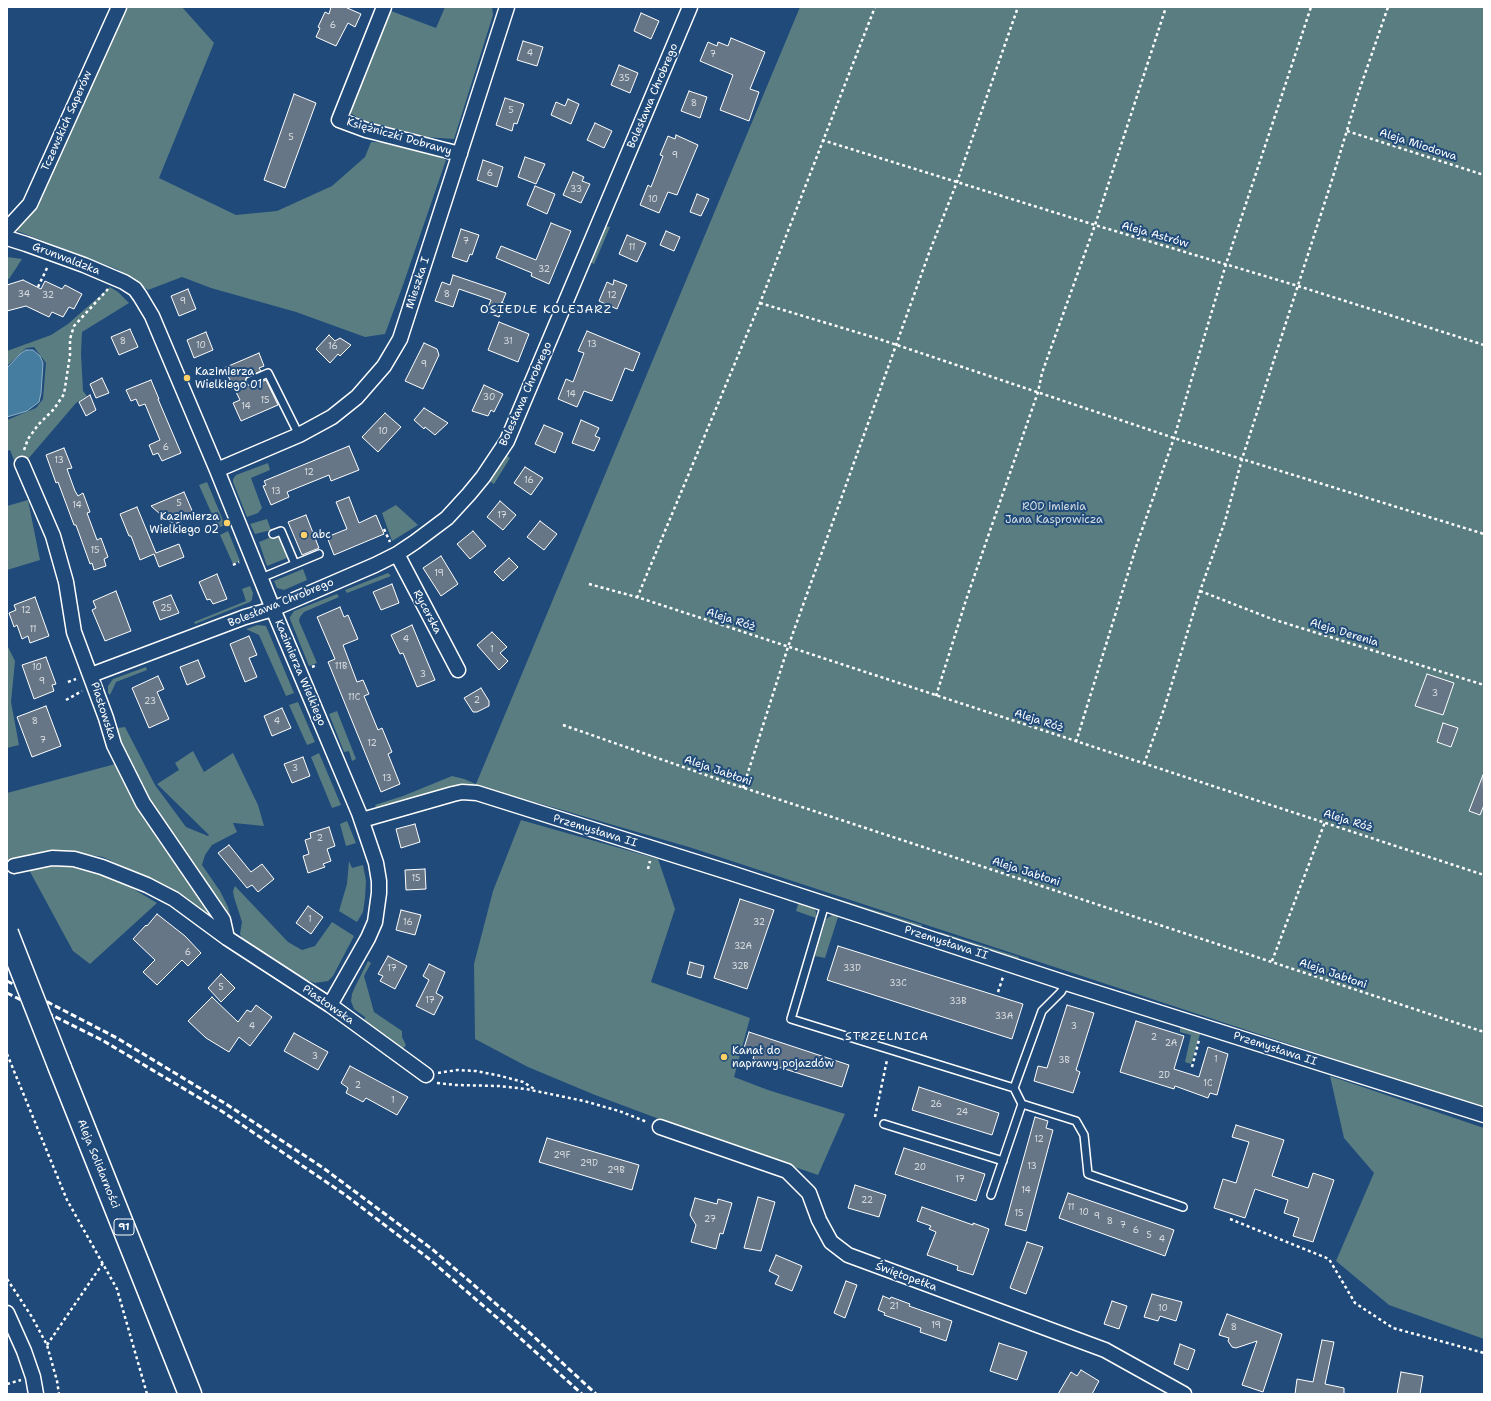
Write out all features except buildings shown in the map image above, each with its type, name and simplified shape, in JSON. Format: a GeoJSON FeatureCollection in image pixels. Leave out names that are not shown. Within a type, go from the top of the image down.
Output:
{"type":"FeatureCollection","features":[{"type":"Feature","properties":{"kind":"main road","name":"Aleja Solidarności"},"geometry":{"type":"LineString","coordinates":[[7,933],[190,1394]]}},
{"type":"Feature","properties":{"kind":"street","name":"Tczewskich Saperów"},"geometry":{"type":"LineString","coordinates":[[7,229],[30,204],[118,7]]}},
{"type":"Feature","properties":{"kind":"street","name":"Księżniczki Dobrawy"},"geometry":{"type":"LineString","coordinates":[[384,7],[339,120],[366,130],[460,154]]}},
{"type":"Feature","properties":{"kind":"street","name":"Mieszka I"},"geometry":{"type":"LineString","coordinates":[[217,470],[299,435],[332,417],[357,397],[384,366],[400,339],[507,7]]}},
{"type":"Feature","properties":{"kind":"street","name":"Bolesława Chrobrego"},"geometry":{"type":"LineString","coordinates":[[91,675],[245,617],[273,609],[394,550],[447,518],[483,477],[507,441],[690,7]]}},
{"type":"Feature","properties":{"kind":"street","name":"Grunwaldzka"},"geometry":{"type":"LineString","coordinates":[[7,238],[84,265],[124,282]]}},
{"type":"Feature","properties":{"kind":"street","name":"Kazimierza Wielkiego"},"geometry":{"type":"LineString","coordinates":[[124,282],[135,289],[152,316],[362,820],[376,863],[379,881],[375,922],[368,938],[330,1005]]}},
{"type":"Feature","properties":{"kind":"street","name":"Piastowska"},"geometry":{"type":"LineString","coordinates":[[22,464],[53,536],[66,582],[74,632],[91,675],[114,745],[143,803],[223,920],[227,938]]}},
{"type":"Feature","properties":{"kind":"street","name":"Rycerska"},"geometry":{"type":"LineString","coordinates":[[394,550],[458,670]]}},
{"type":"Feature","properties":{"kind":"street","name":"Przemysława II"},"geometry":{"type":"LineString","coordinates":[[362,820],[453,794],[462,792],[476,793],[825,904],[1066,983],[1484,1115]]}},
{"type":"Feature","properties":{"kind":"street","name":"Piastowska"},"geometry":{"type":"LineString","coordinates":[[14,866],[52,858],[74,859],[102,867],[174,899],[227,938],[330,1005],[426,1075]]}},
{"type":"Feature","properties":{"kind":"street","name":"Świętopełka"},"geometry":{"type":"LineString","coordinates":[[660,1127],[787,1171],[809,1193],[819,1220],[831,1242],[848,1255],[1106,1350],[1184,1394]]}},
{"type":"Feature","properties":{"kind":"street"},"geometry":{"type":"LineString","coordinates":[[7,1313],[24,1351],[33,1377],[36,1394]]}},
{"type":"Feature","properties":{"kind":"lane"},"geometry":{"type":"LineString","coordinates":[[250,381],[268,373],[299,435]]}},
{"type":"Feature","properties":{"kind":"lane"},"geometry":{"type":"LineString","coordinates":[[273,534],[281,531],[295,564]]}},
{"type":"Feature","properties":{"kind":"lane"},"geometry":{"type":"LineString","coordinates":[[261,578],[320,554]]}},
{"type":"Feature","properties":{"kind":"lane"},"geometry":{"type":"LineString","coordinates":[[825,904],[791,1020],[1014,1088],[1022,1104],[991,1195]]}},
{"type":"Feature","properties":{"kind":"lane"},"geometry":{"type":"LineString","coordinates":[[1014,1088],[1042,1011],[1061,992],[1066,983]]}},
{"type":"Feature","properties":{"kind":"lane"},"geometry":{"type":"LineString","coordinates":[[1022,1104],[1076,1121],[1084,1135],[1088,1174],[1183,1207]]}},
{"type":"Feature","properties":{"kind":"lane"},"geometry":{"type":"LineString","coordinates":[[884,1124],[1003,1161]]}},
{"type":"Feature","properties":{"kind":"path"},"geometry":{"type":"LineString","coordinates":[[637,598],[760,303],[822,140],[875,7]]}},
{"type":"Feature","properties":{"kind":"path"},"geometry":{"type":"LineString","coordinates":[[743,788],[788,647],[929,253],[957,182],[1018,7]]}},
{"type":"Feature","properties":{"kind":"path"},"geometry":{"type":"LineString","coordinates":[[936,696],[966,600],[1038,392],[1042,373],[1095,226],[1166,7]]}},
{"type":"Feature","properties":{"kind":"path"},"geometry":{"type":"LineString","coordinates":[[1076,742],[1137,544],[1174,438],[1226,264],[1311,7]]}},
{"type":"Feature","properties":{"kind":"path"},"geometry":{"type":"LineString","coordinates":[[1144,764],[1164,709],[1200,591],[1225,521],[1242,459],[1358,94],[1388,7]]}},
{"type":"Feature","properties":{"kind":"path","name":"Aleja Miodowa"},"geometry":{"type":"LineString","coordinates":[[1347,131],[1484,174]]}},
{"type":"Feature","properties":{"kind":"path","name":"Aleja Astrów"},"geometry":{"type":"LineString","coordinates":[[822,140],[1095,226],[1298,286],[1484,345]]}},
{"type":"Feature","properties":{"kind":"path"},"geometry":{"type":"LineString","coordinates":[[38,287],[50,262]]}},
{"type":"Feature","properties":{"kind":"path"},"geometry":{"type":"LineString","coordinates":[[22,464],[23,452],[28,439],[38,425],[54,409],[64,394],[70,355],[70,339],[74,326],[111,286],[105,284]]}},
{"type":"Feature","properties":{"kind":"path"},"geometry":{"type":"LineString","coordinates":[[760,303],[896,345],[1174,438],[1484,534]]}},
{"type":"Feature","properties":{"kind":"path"},"geometry":{"type":"LineString","coordinates":[[384,529],[394,550]]}},
{"type":"Feature","properties":{"kind":"path","name":"Aleja Róż"},"geometry":{"type":"LineString","coordinates":[[590,584],[788,647],[1484,875]]}},
{"type":"Feature","properties":{"kind":"path","name":"Aleja Derenia"},"geometry":{"type":"LineString","coordinates":[[1200,591],[1272,618],[1484,684]]}},
{"type":"Feature","properties":{"kind":"path"},"geometry":{"type":"LineString","coordinates":[[66,700],[86,689]]}},
{"type":"Feature","properties":{"kind":"path","name":"Aleja Jabłoni"},"geometry":{"type":"LineString","coordinates":[[563,725],[743,788],[1484,1032]]}},
{"type":"Feature","properties":{"kind":"path"},"geometry":{"type":"LineString","coordinates":[[1272,961],[1325,822]]}},
{"type":"Feature","properties":{"kind":"path"},"geometry":{"type":"LineString","coordinates":[[1192,1067],[1199,1041],[1206,1027]]}},
{"type":"Feature","properties":{"kind":"path"},"geometry":{"type":"LineString","coordinates":[[884,1124],[875,1120],[889,1050]]}},
{"type":"Feature","properties":{"kind":"path"},"geometry":{"type":"LineString","coordinates":[[7,1054],[67,1200],[117,1289],[147,1394]]}},
{"type":"Feature","properties":{"kind":"path"},"geometry":{"type":"LineString","coordinates":[[426,1075],[457,1070],[476,1071],[523,1082],[537,1091]]}},
{"type":"Feature","properties":{"kind":"path"},"geometry":{"type":"LineString","coordinates":[[426,1075],[433,1082],[456,1085],[499,1086],[537,1091],[619,1110],[660,1127]]}},
{"type":"Feature","properties":{"kind":"path"},"geometry":{"type":"LineString","coordinates":[[1230,1219],[1329,1259],[1355,1303],[1393,1328],[1484,1353]]}},
{"type":"Feature","properties":{"kind":"path"},"geometry":{"type":"LineString","coordinates":[[47,1345],[103,1263]]}},
{"type":"Feature","properties":{"kind":"path"},"geometry":{"type":"LineString","coordinates":[[7,1279],[32,1317],[47,1345],[59,1394]]}},
{"type":"Feature","properties":{"kind":"green space"},"geometry":{"type":"Polygon","coordinates":[[[122,7],[182,7],[214,43],[159,178],[236,215],[277,211],[332,186],[365,157],[371,142],[406,143],[446,160],[385,334],[365,337],[296,312],[211,288],[182,277],[148,290],[117,269],[17,231],[122,7]]]}},
{"type":"Feature","properties":{"kind":"green space"},"geometry":{"type":"Polygon","coordinates":[[[445,7],[492,7],[493,15],[454,139],[425,137],[369,124],[350,113],[391,11],[436,28],[445,7]]]}},
{"type":"Feature","properties":{"kind":"green space","name":"ROD imienia Jana Kasprowicza"},"geometry":{"type":"Polygon","coordinates":[[[800,7],[1484,7],[1484,1108],[692,848],[521,798],[537,803],[536,807],[477,788],[377,809],[375,805],[403,796],[452,776],[476,784],[800,7]]]}},
{"type":"Feature","properties":{"kind":"green space"},"geometry":{"type":"Polygon","coordinates":[[[605,226],[610,227],[594,264],[590,262],[605,226]]]}},
{"type":"Feature","properties":{"kind":"green space"},"geometry":{"type":"Polygon","coordinates":[[[7,257],[22,259],[9,279],[7,279],[7,257]]]}},
{"type":"Feature","properties":{"kind":"green space"},"geometry":{"type":"Polygon","coordinates":[[[110,287],[118,292],[129,303],[82,332],[81,353],[83,391],[87,396],[76,403],[28,459],[16,465],[10,450],[7,451],[7,420],[36,408],[43,399],[46,363],[34,347],[26,348],[7,366],[7,351],[51,335],[68,324],[110,287]]]}},
{"type":"Feature","properties":{"kind":"green space"},"geometry":{"type":"Polygon","coordinates":[[[506,455],[510,458],[494,484],[489,481],[506,455]]]}},
{"type":"Feature","properties":{"kind":"green space"},"geometry":{"type":"Polygon","coordinates":[[[268,463],[270,470],[251,478],[262,508],[258,513],[247,517],[233,479],[236,475],[268,463]]]}},
{"type":"Feature","properties":{"kind":"green space"},"geometry":{"type":"Polygon","coordinates":[[[207,482],[225,525],[218,528],[199,485],[207,482]]]}},
{"type":"Feature","properties":{"kind":"green space"},"geometry":{"type":"Polygon","coordinates":[[[28,500],[40,560],[7,570],[7,506],[28,500]]]}},
{"type":"Feature","properties":{"kind":"green space"},"geometry":{"type":"Polygon","coordinates":[[[396,505],[418,525],[392,541],[382,513],[396,505]]]}},
{"type":"Feature","properties":{"kind":"green space"},"geometry":{"type":"Polygon","coordinates":[[[267,519],[271,530],[255,534],[250,524],[267,519]]]}},
{"type":"Feature","properties":{"kind":"green space"},"geometry":{"type":"Polygon","coordinates":[[[228,531],[240,561],[233,564],[220,535],[228,531]]]}},
{"type":"Feature","properties":{"kind":"green space"},"geometry":{"type":"Polygon","coordinates":[[[269,538],[279,538],[287,558],[267,566],[259,542],[269,538]]]}},
{"type":"Feature","properties":{"kind":"green space"},"geometry":{"type":"Polygon","coordinates":[[[303,569],[307,580],[284,590],[277,588],[274,581],[303,569]]]}},
{"type":"Feature","properties":{"kind":"green space"},"geometry":{"type":"Polygon","coordinates":[[[388,573],[391,576],[347,593],[345,590],[388,573]]]}},
{"type":"Feature","properties":{"kind":"green space"},"geometry":{"type":"Polygon","coordinates":[[[250,586],[253,593],[252,600],[250,602],[195,624],[194,622],[246,601],[242,589],[250,586]]]}},
{"type":"Feature","properties":{"kind":"green space"},"geometry":{"type":"Polygon","coordinates":[[[337,594],[339,597],[304,612],[300,617],[299,621],[317,663],[309,666],[290,617],[294,611],[337,594]]]}},
{"type":"Feature","properties":{"kind":"green space"},"geometry":{"type":"Polygon","coordinates":[[[258,625],[266,626],[294,693],[286,696],[259,635],[246,629],[258,625]]]}},
{"type":"Feature","properties":{"kind":"green space"},"geometry":{"type":"Polygon","coordinates":[[[7,645],[15,661],[11,702],[19,745],[7,748],[7,645]]]}},
{"type":"Feature","properties":{"kind":"green space"},"geometry":{"type":"Polygon","coordinates":[[[146,667],[147,670],[116,682],[110,695],[108,693],[108,686],[113,679],[146,667]]]}},
{"type":"Feature","properties":{"kind":"green space"},"geometry":{"type":"Polygon","coordinates":[[[298,702],[315,742],[307,745],[289,705],[298,702]]]}},
{"type":"Feature","properties":{"kind":"green space"},"geometry":{"type":"Polygon","coordinates":[[[337,711],[356,759],[352,761],[349,751],[344,752],[329,714],[337,711]]]}},
{"type":"Feature","properties":{"kind":"green space"},"geometry":{"type":"Polygon","coordinates":[[[125,727],[155,785],[186,827],[208,836],[209,835],[157,784],[179,770],[175,763],[193,751],[204,772],[233,753],[258,805],[264,826],[233,823],[237,832],[212,845],[205,855],[202,865],[220,891],[228,907],[232,922],[231,927],[145,796],[115,731],[118,728],[125,727]]]}},
{"type":"Feature","properties":{"kind":"green space"},"geometry":{"type":"Polygon","coordinates":[[[319,753],[341,805],[332,808],[311,757],[319,753]]]}},
{"type":"Feature","properties":{"kind":"green space"},"geometry":{"type":"Polygon","coordinates":[[[119,763],[222,928],[177,893],[103,857],[63,852],[7,860],[7,793],[119,763]]]}},
{"type":"Feature","properties":{"kind":"green space"},"geometry":{"type":"Polygon","coordinates":[[[521,820],[658,859],[675,909],[651,982],[750,1018],[734,1077],[768,1090],[845,1114],[818,1175],[718,1141],[595,1095],[528,1067],[475,1039],[474,964],[493,891],[521,820]]]}},
{"type":"Feature","properties":{"kind":"green space"},"geometry":{"type":"Polygon","coordinates":[[[347,821],[356,843],[346,846],[340,824],[347,821]]]}},
{"type":"Feature","properties":{"kind":"green space"},"geometry":{"type":"Polygon","coordinates":[[[349,861],[352,868],[363,865],[366,881],[363,912],[357,922],[339,911],[347,884],[349,861]]]}},
{"type":"Feature","properties":{"kind":"green space"},"geometry":{"type":"Polygon","coordinates":[[[59,864],[117,879],[157,903],[90,964],[73,951],[28,868],[59,864]]]}},
{"type":"Feature","properties":{"kind":"green space"},"geometry":{"type":"Polygon","coordinates":[[[777,880],[922,925],[921,929],[776,882],[777,880]]]}},
{"type":"Feature","properties":{"kind":"green space"},"geometry":{"type":"Polygon","coordinates":[[[235,886],[288,942],[302,950],[315,946],[332,922],[354,936],[333,976],[328,981],[315,983],[299,977],[251,947],[243,940],[240,934],[242,922],[233,891],[235,886]]]}},
{"type":"Feature","properties":{"kind":"green space"},"geometry":{"type":"Polygon","coordinates":[[[799,901],[813,906],[816,912],[816,918],[796,911],[799,901]]]}},
{"type":"Feature","properties":{"kind":"green space"},"geometry":{"type":"Polygon","coordinates":[[[839,914],[825,958],[815,956],[826,919],[832,915],[839,914]]]}},
{"type":"Feature","properties":{"kind":"green space"},"geometry":{"type":"Polygon","coordinates":[[[940,932],[1019,957],[1018,960],[939,935],[940,932]]]}},
{"type":"Feature","properties":{"kind":"green space"},"geometry":{"type":"Polygon","coordinates":[[[368,961],[371,963],[364,976],[374,1012],[402,1031],[402,1037],[406,1045],[402,1050],[364,1022],[365,1017],[354,1009],[351,1001],[352,994],[368,961]]]}},
{"type":"Feature","properties":{"kind":"green space"},"geometry":{"type":"Polygon","coordinates":[[[1180,1025],[1201,1031],[1191,1064],[1185,1062],[1191,1035],[1180,1032],[1180,1025]]]}},
{"type":"Feature","properties":{"kind":"green space"},"geometry":{"type":"Polygon","coordinates":[[[1330,1076],[1484,1128],[1484,1339],[1389,1305],[1336,1261],[1374,1173],[1344,1138],[1330,1076]]]}},
{"type":"Feature","properties":{"kind":"water"},"geometry":{"type":"Polygon","coordinates":[[[26,350],[33,350],[40,356],[43,363],[39,402],[27,411],[7,417],[7,368],[20,354],[26,350]]]}},
{"type":"Feature","properties":{"kind":"railway"},"geometry":{"type":"LineString","coordinates":[[7,981],[117,1038],[226,1104],[322,1167],[432,1249],[531,1334],[596,1394]]}},
{"type":"Feature","properties":{"kind":"railway"},"geometry":{"type":"LineString","coordinates":[[7,993],[102,1040],[223,1112],[344,1194],[428,1258],[582,1394]]}},
{"type":"Feature","properties":{"kind":"place","name":"Kazimierza Wielkiego 01"},"geometry":{"type":"Point","coordinates":[187,378]}},
{"type":"Feature","properties":{"kind":"place","name":"Kazimierza Wielkiego 02"},"geometry":{"type":"Point","coordinates":[227,523]}},
{"type":"Feature","properties":{"kind":"place","name":"abc"},"geometry":{"type":"Point","coordinates":[304,535]}},
{"type":"Feature","properties":{"kind":"place","name":"Kanał do naprawy pojazdów"},"geometry":{"type":"Point","coordinates":[724,1057]}},
{"type":"Feature","properties":{"kind":"district","name":"OSIEDLE KOLEJARZ"},"geometry":{"type":"Point","coordinates":[546,310]}},
{"type":"Feature","properties":{"kind":"district","name":"STRZELNICA"},"geometry":{"type":"Point","coordinates":[887,1037]}}]}
